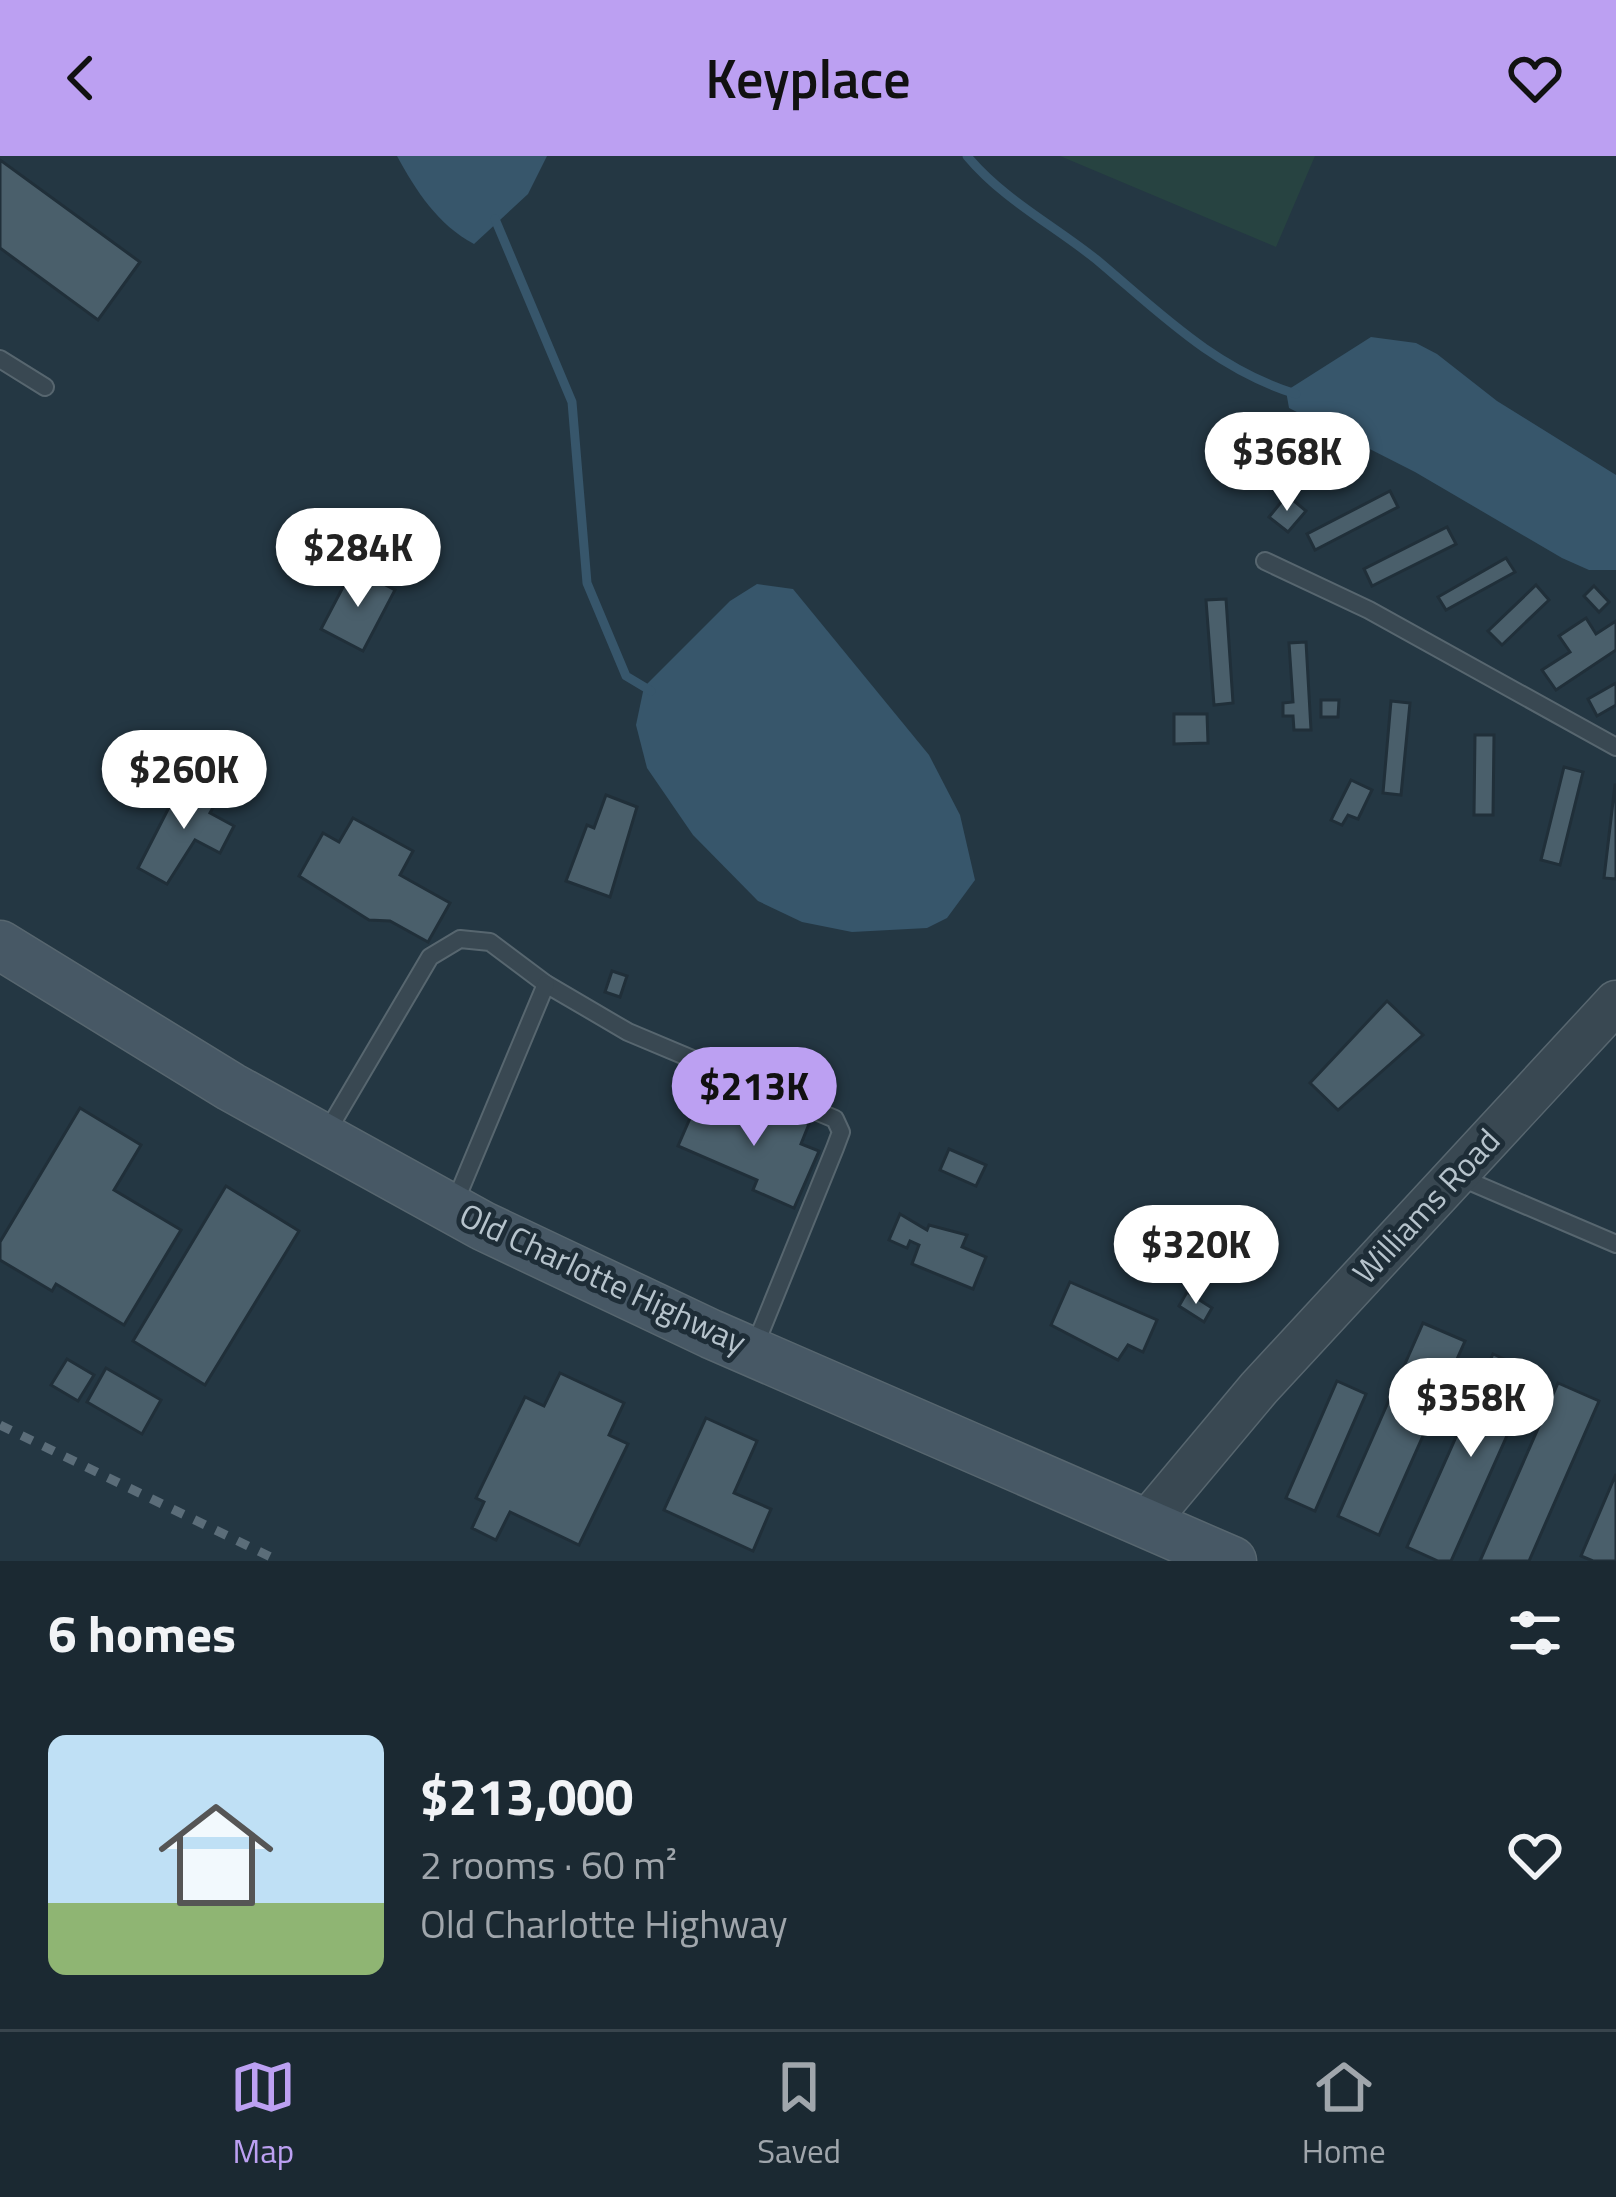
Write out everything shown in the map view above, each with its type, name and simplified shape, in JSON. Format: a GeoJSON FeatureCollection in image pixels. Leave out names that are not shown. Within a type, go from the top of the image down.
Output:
{"type":"FeatureCollection","features":[{"type":"Feature","properties":{"kind":"main road","name":"Old Charlotte Highway"},"geometry":{"type":"LineString","coordinates":[[0,945],[323,1138],[452,1208],[711,1334],[754,1348],[1232,1561]]}},
{"type":"Feature","properties":{"kind":"street","name":"Williams Road"},"geometry":{"type":"LineString","coordinates":[[1146,1523],[1259,1388],[1615,1004]]}},
{"type":"Feature","properties":{"kind":"lane"},"geometry":{"type":"LineString","coordinates":[[0,359],[45,387]]}},
{"type":"Feature","properties":{"kind":"lane"},"geometry":{"type":"LineString","coordinates":[[1264,561],[1369,610],[1616,747]]}},
{"type":"Feature","properties":{"kind":"lane"},"geometry":{"type":"LineString","coordinates":[[323,1138],[430,957],[443,944],[460,938],[490,942],[546,984],[628,1032],[836,1119],[841,1132],[836,1148],[754,1348]]}},
{"type":"Feature","properties":{"kind":"lane"},"geometry":{"type":"LineString","coordinates":[[452,1208],[546,984]]}},
{"type":"Feature","properties":{"kind":"lane"},"geometry":{"type":"LineString","coordinates":[[1455,1175],[1616,1244]]}},
{"type":"Feature","properties":{"kind":"green space"},"geometry":{"type":"Polygon","coordinates":[[[1060,156],[1315,156],[1276,247],[1060,156]]]}},
{"type":"Feature","properties":{"kind":"water"},"geometry":{"type":"Polygon","coordinates":[[[397,156],[547,156],[528,194],[474,244],[429,206],[397,156]]]}},
{"type":"Feature","properties":{"kind":"water"},"geometry":{"type":"Polygon","coordinates":[[[1371,337],[1416,343],[1437,354],[1497,401],[1616,475],[1616,570],[1589,570],[1562,558],[1415,472],[1289,408],[1286,391],[1371,337]]]}},
{"type":"Feature","properties":{"kind":"water"},"geometry":{"type":"Polygon","coordinates":[[[757,584],[793,589],[929,755],[960,815],[975,880],[947,918],[927,928],[852,932],[802,922],[758,901],[693,835],[647,768],[636,725],[644,687],[730,601],[757,584]]]}},
{"type":"Feature","properties":{"kind":"building"},"geometry":{"type":"Polygon","coordinates":[[[0,160],[140,262],[98,320],[0,248],[0,160]]]}},
{"type":"Feature","properties":{"kind":"building"},"geometry":{"type":"Polygon","coordinates":[[[1390,491],[1398,507],[1315,550],[1307,534],[1390,491]]]}},
{"type":"Feature","properties":{"kind":"building"},"geometry":{"type":"Polygon","coordinates":[[[1287,495],[1306,511],[1288,532],[1269,517],[1287,495]]]}},
{"type":"Feature","properties":{"kind":"building"},"geometry":{"type":"Polygon","coordinates":[[[1447,527],[1456,544],[1372,586],[1364,569],[1447,527]]]}},
{"type":"Feature","properties":{"kind":"building"},"geometry":{"type":"Polygon","coordinates":[[[1506,558],[1515,572],[1446,610],[1438,597],[1506,558]]]}},
{"type":"Feature","properties":{"kind":"building"},"geometry":{"type":"Polygon","coordinates":[[[353,568],[395,590],[363,651],[321,629],[353,568]]]}},
{"type":"Feature","properties":{"kind":"building"},"geometry":{"type":"Polygon","coordinates":[[[1536,585],[1549,600],[1502,645],[1488,631],[1536,585]]]}},
{"type":"Feature","properties":{"kind":"building"},"geometry":{"type":"Polygon","coordinates":[[[1594,586],[1609,602],[1599,612],[1584,596],[1594,586]]]}},
{"type":"Feature","properties":{"kind":"building"},"geometry":{"type":"Polygon","coordinates":[[[1226,599],[1233,703],[1214,705],[1206,600],[1226,599]]]}},
{"type":"Feature","properties":{"kind":"building"},"geometry":{"type":"Polygon","coordinates":[[[1586,618],[1596,634],[1616,621],[1616,650],[1556,690],[1542,670],[1570,652],[1559,636],[1586,618]]]}},
{"type":"Feature","properties":{"kind":"building"},"geometry":{"type":"Polygon","coordinates":[[[1306,642],[1311,730],[1294,730],[1293,716],[1283,716],[1283,703],[1293,702],[1289,643],[1306,642]]]}},
{"type":"Feature","properties":{"kind":"building"},"geometry":{"type":"Polygon","coordinates":[[[1616,683],[1616,705],[1597,716],[1588,699],[1616,683]]]}},
{"type":"Feature","properties":{"kind":"building"},"geometry":{"type":"Polygon","coordinates":[[[1321,700],[1339,700],[1338,717],[1321,717],[1321,700]]]}},
{"type":"Feature","properties":{"kind":"building"},"geometry":{"type":"Polygon","coordinates":[[[1391,701],[1410,703],[1401,795],[1383,793],[1391,701]]]}},
{"type":"Feature","properties":{"kind":"building"},"geometry":{"type":"Polygon","coordinates":[[[1174,714],[1207,714],[1208,743],[1174,744],[1174,714]]]}},
{"type":"Feature","properties":{"kind":"building"},"geometry":{"type":"Polygon","coordinates":[[[1475,735],[1494,735],[1493,815],[1474,815],[1475,735]]]}},
{"type":"Feature","properties":{"kind":"building"},"geometry":{"type":"Polygon","coordinates":[[[197,759],[230,777],[221,794],[188,775],[197,759]]]}},
{"type":"Feature","properties":{"kind":"building"},"geometry":{"type":"Polygon","coordinates":[[[1564,767],[1583,772],[1560,865],[1541,860],[1564,767]]]}},
{"type":"Feature","properties":{"kind":"building"},"geometry":{"type":"Polygon","coordinates":[[[183,780],[218,799],[210,813],[234,826],[220,853],[195,840],[167,884],[138,868],[183,780]]]}},
{"type":"Feature","properties":{"kind":"building"},"geometry":{"type":"Polygon","coordinates":[[[1351,780],[1372,790],[1358,819],[1348,815],[1342,825],[1331,820],[1351,780]]]}},
{"type":"Feature","properties":{"kind":"building"},"geometry":{"type":"Polygon","coordinates":[[[1616,785],[1616,879],[1604,878],[1616,785]]]}},
{"type":"Feature","properties":{"kind":"building"},"geometry":{"type":"Polygon","coordinates":[[[606,795],[637,807],[610,897],[566,881],[587,825],[594,828],[606,795]]]}},
{"type":"Feature","properties":{"kind":"building"},"geometry":{"type":"Polygon","coordinates":[[[353,818],[413,851],[400,875],[450,903],[428,942],[390,921],[369,920],[299,876],[323,833],[339,842],[353,818]]]}},
{"type":"Feature","properties":{"kind":"building"},"geometry":{"type":"Polygon","coordinates":[[[612,971],[627,976],[620,997],[605,992],[612,971]]]}},
{"type":"Feature","properties":{"kind":"building"},"geometry":{"type":"Polygon","coordinates":[[[1387,1001],[1423,1035],[1338,1110],[1310,1083],[1387,1001]]]}},
{"type":"Feature","properties":{"kind":"building"},"geometry":{"type":"Polygon","coordinates":[[[698,1100],[760,1126],[768,1106],[809,1124],[801,1144],[819,1151],[794,1208],[753,1190],[757,1180],[678,1146],[698,1100]]]}},
{"type":"Feature","properties":{"kind":"building"},"geometry":{"type":"Polygon","coordinates":[[[80,1108],[141,1145],[114,1190],[181,1230],[124,1325],[56,1284],[52,1291],[0,1260],[0,1242],[80,1108]]]}},
{"type":"Feature","properties":{"kind":"building"},"geometry":{"type":"Polygon","coordinates":[[[949,1149],[986,1165],[976,1186],[940,1170],[949,1149]]]}},
{"type":"Feature","properties":{"kind":"building"},"geometry":{"type":"Polygon","coordinates":[[[226,1186],[299,1231],[205,1385],[133,1341],[226,1186]]]}},
{"type":"Feature","properties":{"kind":"building"},"geometry":{"type":"Polygon","coordinates":[[[900,1214],[927,1230],[929,1225],[967,1235],[962,1247],[986,1257],[973,1289],[912,1264],[919,1245],[910,1241],[907,1248],[889,1240],[900,1214]]]}},
{"type":"Feature","properties":{"kind":"building"},"geometry":{"type":"Polygon","coordinates":[[[1070,1282],[1157,1320],[1143,1352],[1128,1345],[1118,1360],[1051,1325],[1070,1282]]]}},
{"type":"Feature","properties":{"kind":"building"},"geometry":{"type":"Polygon","coordinates":[[[1187,1292],[1212,1308],[1204,1322],[1179,1306],[1187,1292]]]}},
{"type":"Feature","properties":{"kind":"building"},"geometry":{"type":"Polygon","coordinates":[[[1423,1323],[1465,1341],[1379,1535],[1338,1516],[1423,1323]]]}},
{"type":"Feature","properties":{"kind":"building"},"geometry":{"type":"Polygon","coordinates":[[[1493,1354],[1535,1373],[1451,1561],[1438,1561],[1407,1547],[1493,1354]]]}},
{"type":"Feature","properties":{"kind":"building"},"geometry":{"type":"Polygon","coordinates":[[[67,1359],[94,1375],[78,1401],[51,1385],[67,1359]]]}},
{"type":"Feature","properties":{"kind":"building"},"geometry":{"type":"Polygon","coordinates":[[[106,1368],[161,1400],[142,1434],[87,1402],[106,1368]]]}},
{"type":"Feature","properties":{"kind":"building"},"geometry":{"type":"Polygon","coordinates":[[[560,1373],[624,1403],[609,1435],[628,1444],[579,1545],[510,1512],[496,1540],[472,1528],[484,1502],[476,1498],[525,1397],[544,1406],[560,1373]]]}},
{"type":"Feature","properties":{"kind":"building"},"geometry":{"type":"Polygon","coordinates":[[[1337,1381],[1366,1394],[1315,1511],[1286,1498],[1337,1381]]]}},
{"type":"Feature","properties":{"kind":"building"},"geometry":{"type":"Polygon","coordinates":[[[1558,1383],[1599,1401],[1529,1561],[1480,1561],[1558,1383]]]}},
{"type":"Feature","properties":{"kind":"building"},"geometry":{"type":"Polygon","coordinates":[[[706,1418],[757,1441],[734,1493],[771,1509],[753,1551],[664,1510],[706,1418]]]}},
{"type":"Feature","properties":{"kind":"building"},"geometry":{"type":"Polygon","coordinates":[[[1616,1474],[1616,1561],[1593,1561],[1581,1556],[1616,1474]]]}},
{"type":"Feature","properties":{"kind":"waterway"},"geometry":{"type":"LineString","coordinates":[[967,156],[1013,199],[1214,355],[1296,394]]}},
{"type":"Feature","properties":{"kind":"waterway"},"geometry":{"type":"LineString","coordinates":[[495,219],[572,402],[587,583],[626,676],[651,691]]}},
{"type":"Feature","properties":{"kind":"railway"},"geometry":{"type":"LineString","coordinates":[[0,1425],[279,1561]]}}]}
